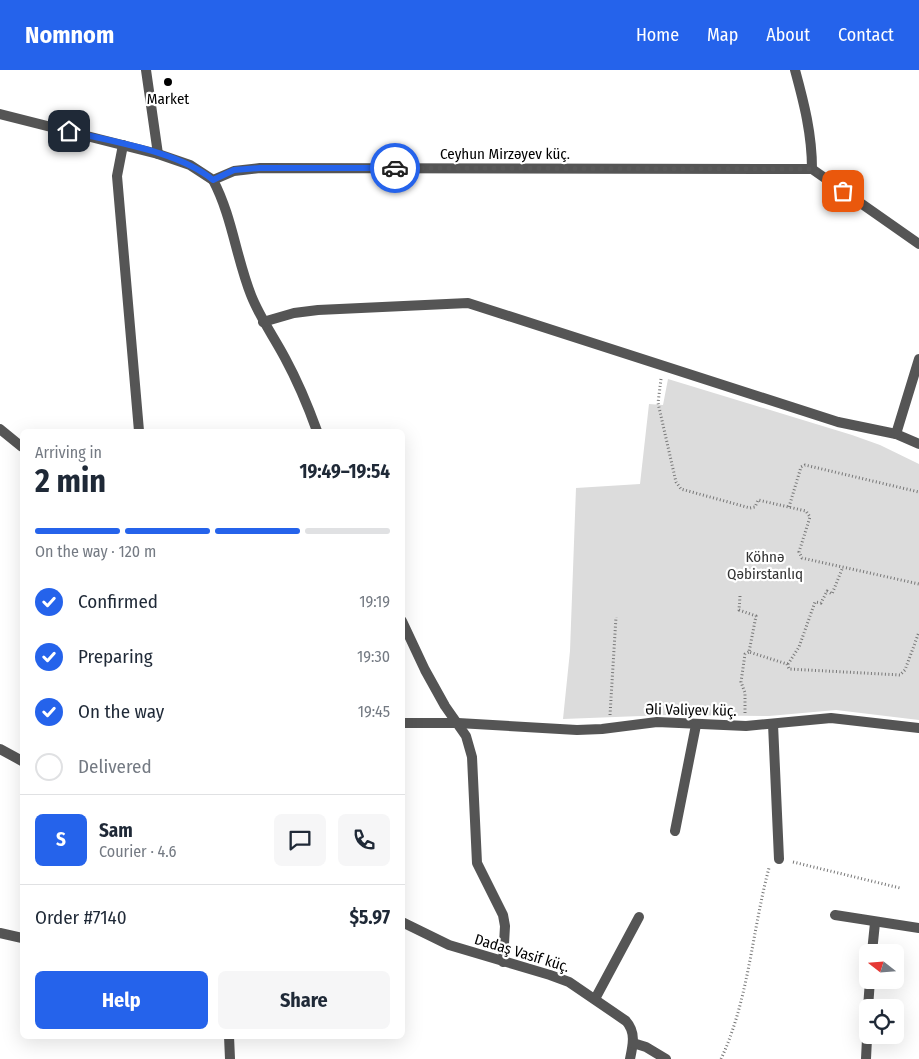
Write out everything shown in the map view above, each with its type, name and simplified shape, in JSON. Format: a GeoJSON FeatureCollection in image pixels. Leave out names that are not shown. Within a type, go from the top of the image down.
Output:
{"type":"FeatureCollection","features":[{"type":"Feature","properties":{"kind":"street"},"geometry":{"type":"LineString","coordinates":[[146,70],[158,154]]}},
{"type":"Feature","properties":{"kind":"street"},"geometry":{"type":"LineString","coordinates":[[795,70],[807,114],[812,146],[812,169],[919,244]]}},
{"type":"Feature","properties":{"kind":"street"},"geometry":{"type":"LineString","coordinates":[[0,114],[158,154],[197,169],[213,180],[224,201],[250,293],[263,322],[285,357],[302,391],[316,429]]}},
{"type":"Feature","properties":{"kind":"street"},"geometry":{"type":"LineString","coordinates":[[123,145],[117,176],[139,429]]}},
{"type":"Feature","properties":{"kind":"street","name":"Ceyhun Mirzəyev küç."},"geometry":{"type":"LineString","coordinates":[[213,180],[234,170],[260,168],[812,169]]}},
{"type":"Feature","properties":{"kind":"street"},"geometry":{"type":"LineString","coordinates":[[263,322],[294,313],[318,310],[468,303],[838,422],[896,434],[919,444]]}},
{"type":"Feature","properties":{"kind":"street"},"geometry":{"type":"LineString","coordinates":[[896,434],[919,360]]}},
{"type":"Feature","properties":{"kind":"street"},"geometry":{"type":"LineString","coordinates":[[0,429],[20,445]]}},
{"type":"Feature","properties":{"kind":"street"},"geometry":{"type":"LineString","coordinates":[[405,627],[445,706],[466,736],[472,757],[477,862],[504,920],[503,962]]}},
{"type":"Feature","properties":{"kind":"street","name":"Əli Vəliyev küç."},"geometry":{"type":"LineString","coordinates":[[405,723],[458,723],[577,730],[657,722],[746,726],[830,718],[919,728]]}},
{"type":"Feature","properties":{"kind":"street"},"geometry":{"type":"LineString","coordinates":[[675,831],[696,724]]}},
{"type":"Feature","properties":{"kind":"street"},"geometry":{"type":"LineString","coordinates":[[773,724],[780,859]]}},
{"type":"Feature","properties":{"kind":"street"},"geometry":{"type":"LineString","coordinates":[[0,749],[20,760]]}},
{"type":"Feature","properties":{"kind":"street"},"geometry":{"type":"LineString","coordinates":[[835,915],[875,923],[919,928]]}},
{"type":"Feature","properties":{"kind":"street"},"geometry":{"type":"LineString","coordinates":[[595,999],[639,917]]}},
{"type":"Feature","properties":{"kind":"street","name":"Dadaş Vasif küç."},"geometry":{"type":"LineString","coordinates":[[405,923],[449,945],[569,982],[626,1020],[631,1026],[633,1043]]}},
{"type":"Feature","properties":{"kind":"street"},"geometry":{"type":"LineString","coordinates":[[873,944],[875,923]]}},
{"type":"Feature","properties":{"kind":"street"},"geometry":{"type":"LineString","coordinates":[[0,933],[20,938]]}},
{"type":"Feature","properties":{"kind":"street"},"geometry":{"type":"LineString","coordinates":[[228,1039],[230,1059]]}},
{"type":"Feature","properties":{"kind":"street"},"geometry":{"type":"LineString","coordinates":[[630,1059],[633,1043],[646,1047],[666,1059]]}},
{"type":"Feature","properties":{"kind":"street"},"geometry":{"type":"LineString","coordinates":[[866,1059],[867,1044]]}},
{"type":"Feature","properties":{"kind":"path"},"geometry":{"type":"LineString","coordinates":[[664,367],[658,403],[678,486],[750,508],[755,507],[758,500],[809,513],[810,517],[799,552],[802,558],[919,584]]}},
{"type":"Feature","properties":{"kind":"path"},"geometry":{"type":"LineString","coordinates":[[789,507],[801,467],[805,465],[919,492]]}},
{"type":"Feature","properties":{"kind":"path"},"geometry":{"type":"LineString","coordinates":[[787,664],[799,646],[816,602],[821,603],[827,592],[832,594],[842,569]]}},
{"type":"Feature","properties":{"kind":"path"},"geometry":{"type":"LineString","coordinates":[[740,596],[739,610],[756,616],[749,652],[745,654],[741,682],[745,693],[746,726]]}},
{"type":"Feature","properties":{"kind":"path"},"geometry":{"type":"LineString","coordinates":[[610,728],[616,617]]}},
{"type":"Feature","properties":{"kind":"path"},"geometry":{"type":"LineString","coordinates":[[749,652],[787,664],[789,669],[900,675],[905,670],[919,632]]}},
{"type":"Feature","properties":{"kind":"path"},"geometry":{"type":"LineString","coordinates":[[721,1059],[729,1042],[740,1006],[770,866],[780,859],[900,888]]}},
{"type":"Feature","properties":{"kind":"green space","name":"Köhnə Qəbirstanlıq"},"geometry":{"type":"Polygon","coordinates":[[[668,379],[852,435],[880,445],[919,464],[919,720],[836,710],[769,716],[667,715],[563,719],[570,651],[576,488],[640,484],[649,404],[663,405],[668,379]]]}},
{"type":"Feature","properties":{"kind":"way so far"},"geometry":{"type":"LineString","coordinates":[[395,168],[812,169],[843,191]]}},
{"type":"Feature","properties":{"kind":"place","name":"Market"},"geometry":{"type":"Point","coordinates":[168,82]}},
{"type":"Feature","properties":{"kind":"route"},"geometry":{"type":"LineString","coordinates":[[69,131],[158,154],[204,172],[213,180],[234,170],[260,168],[395,168]]}}]}
